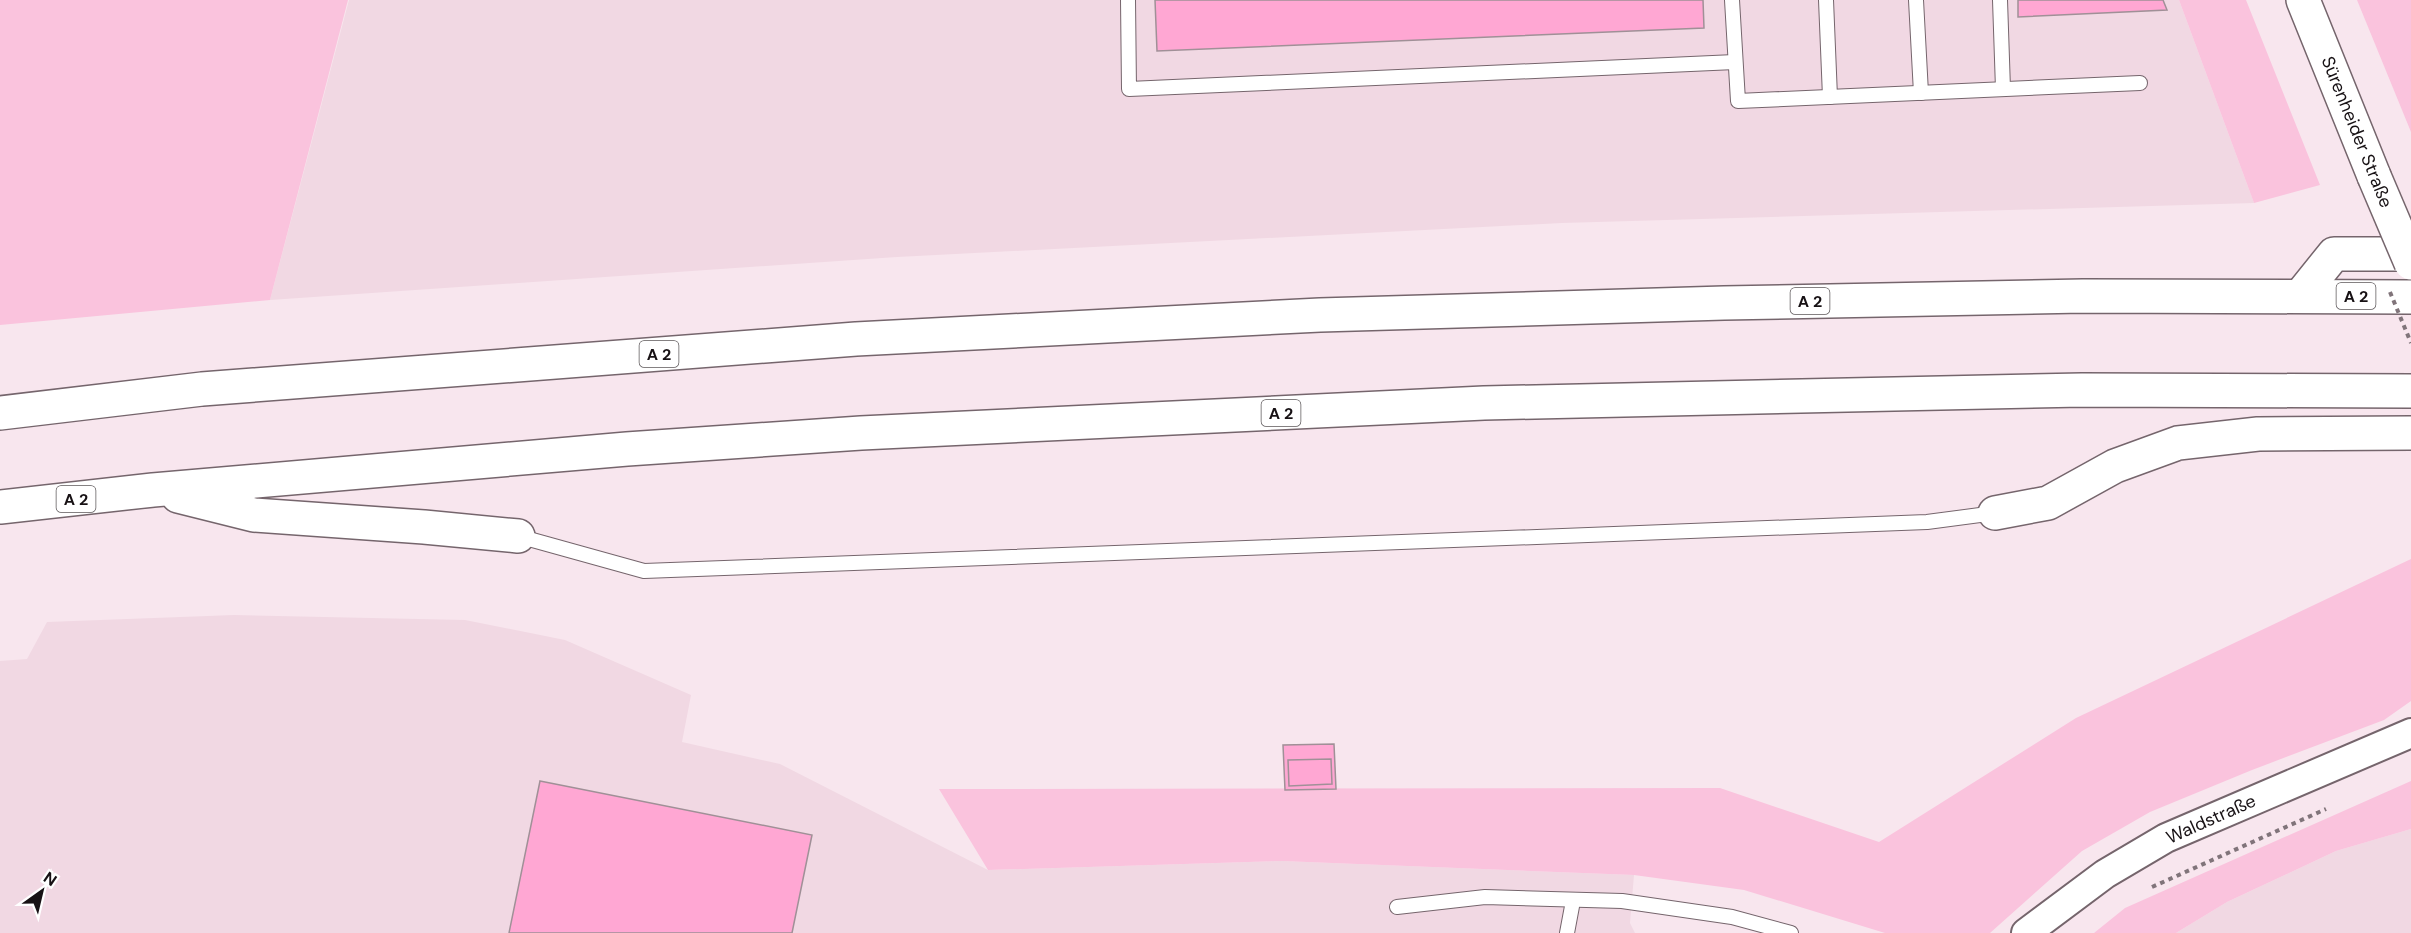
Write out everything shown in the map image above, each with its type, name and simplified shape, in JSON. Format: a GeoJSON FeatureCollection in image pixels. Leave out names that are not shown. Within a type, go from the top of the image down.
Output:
{"type":"FeatureCollection","features":[{"type":"Feature","properties":{"kind":"main road","name":"Sürenheider Straße"},"geometry":{"type":"LineString","coordinates":[[2303,0],[2411,263]]}},
{"type":"Feature","properties":{"kind":"main road"},"geometry":{"type":"LineString","coordinates":[[2301,295],[2334,254],[2411,254]]}},
{"type":"Feature","properties":{"kind":"main road","name":"A 2"},"geometry":{"type":"LineString","coordinates":[[0,412],[202,389],[856,339],[1272,317],[1736,303],[2083,296],[2411,297]]}},
{"type":"Feature","properties":{"kind":"main road","name":"A 2"},"geometry":{"type":"LineString","coordinates":[[0,507],[153,490],[627,449],[849,434],[1484,403],[2082,390],[2411,391]]}},
{"type":"Feature","properties":{"kind":"main road"},"geometry":{"type":"LineString","coordinates":[[1995,513],[2048,503],[2115,466],[2178,443],[2258,434],[2411,433]]}},
{"type":"Feature","properties":{"kind":"main road"},"geometry":{"type":"LineString","coordinates":[[153,490],[254,515],[518,536]]}},
{"type":"Feature","properties":{"kind":"street","name":"Waldstraße"},"geometry":{"type":"LineString","coordinates":[[2026,933],[2105,874],[2166,838],[2411,733]]}},
{"type":"Feature","properties":{"kind":"lane"},"geometry":{"type":"LineString","coordinates":[[1128,0],[1129,89],[1735,62]]}},
{"type":"Feature","properties":{"kind":"lane"},"geometry":{"type":"LineString","coordinates":[[1732,0],[1738,102],[2140,83]]}},
{"type":"Feature","properties":{"kind":"lane"},"geometry":{"type":"LineString","coordinates":[[1826,0],[1830,97]]}},
{"type":"Feature","properties":{"kind":"lane"},"geometry":{"type":"LineString","coordinates":[[1916,0],[1921,93]]}},
{"type":"Feature","properties":{"kind":"lane"},"geometry":{"type":"LineString","coordinates":[[2000,0],[2003,89]]}},
{"type":"Feature","properties":{"kind":"lane"},"geometry":{"type":"LineString","coordinates":[[518,536],[644,571],[1927,522],[1995,513]]}},
{"type":"Feature","properties":{"kind":"lane"},"geometry":{"type":"LineString","coordinates":[[1397,907],[1485,897],[1622,901],[1732,917],[1791,933]]}},
{"type":"Feature","properties":{"kind":"lane"},"geometry":{"type":"LineString","coordinates":[[1567,933],[1573,901]]}},
{"type":"Feature","properties":{"kind":"path"},"geometry":{"type":"LineString","coordinates":[[2145,891],[2337,804]]}},
{"type":"Feature","properties":{"kind":"shaded area"},"geometry":{"type":"Polygon","coordinates":[[[0,0],[348,0],[270,300],[0,325],[0,0]]]}},
{"type":"Feature","properties":{"kind":"shaded area"},"geometry":{"type":"Polygon","coordinates":[[[349,0],[2179,0],[2254,203],[1562,223],[897,257],[270,300],[349,0]]]}},
{"type":"Feature","properties":{"kind":"shaded area"},"geometry":{"type":"Polygon","coordinates":[[[2179,0],[2246,0],[2320,185],[2254,203],[2179,0]]]}},
{"type":"Feature","properties":{"kind":"shaded area"},"geometry":{"type":"Polygon","coordinates":[[[2357,0],[2411,0],[2411,132],[2357,0]]]}},
{"type":"Feature","properties":{"kind":"shaded area"},"geometry":{"type":"Polygon","coordinates":[[[2411,559],[2411,701],[2384,720],[2150,812],[2082,851],[1990,933],[1885,933],[1744,890],[1634,875],[1282,861],[988,870],[939,789],[1720,788],[1879,842],[2076,718],[2411,559]]]}},
{"type":"Feature","properties":{"kind":"shaded area"},"geometry":{"type":"Polygon","coordinates":[[[234,615],[465,620],[565,640],[691,695],[682,742],[780,764],[988,870],[1282,861],[1634,875],[1630,923],[1635,933],[0,933],[0,661],[27,659],[47,622],[234,615]]]}},
{"type":"Feature","properties":{"kind":"shaded area"},"geometry":{"type":"Polygon","coordinates":[[[2411,781],[2411,829],[2336,851],[2227,902],[2176,933],[2094,933],[2125,908],[2411,781]]]}},
{"type":"Feature","properties":{"kind":"shaded area"},"geometry":{"type":"Polygon","coordinates":[[[2411,829],[2411,933],[2176,933],[2227,902],[2336,851],[2411,829]]]}},
{"type":"Feature","properties":{"kind":"building"},"geometry":{"type":"Polygon","coordinates":[[[1155,0],[1703,0],[1704,28],[1157,51],[1155,0]]]}},
{"type":"Feature","properties":{"kind":"building"},"geometry":{"type":"Polygon","coordinates":[[[2018,0],[2163,0],[2167,10],[2018,17],[2018,0]]]}},
{"type":"Feature","properties":{"kind":"building"},"geometry":{"type":"Polygon","coordinates":[[[1334,744],[1336,789],[1285,790],[1283,745],[1334,744]]]}},
{"type":"Feature","properties":{"kind":"building"},"geometry":{"type":"Polygon","coordinates":[[[1331,759],[1332,784],[1289,786],[1288,760],[1331,759]]]}},
{"type":"Feature","properties":{"kind":"building"},"geometry":{"type":"Polygon","coordinates":[[[540,781],[812,835],[792,933],[509,933],[540,781]]]}}]}
